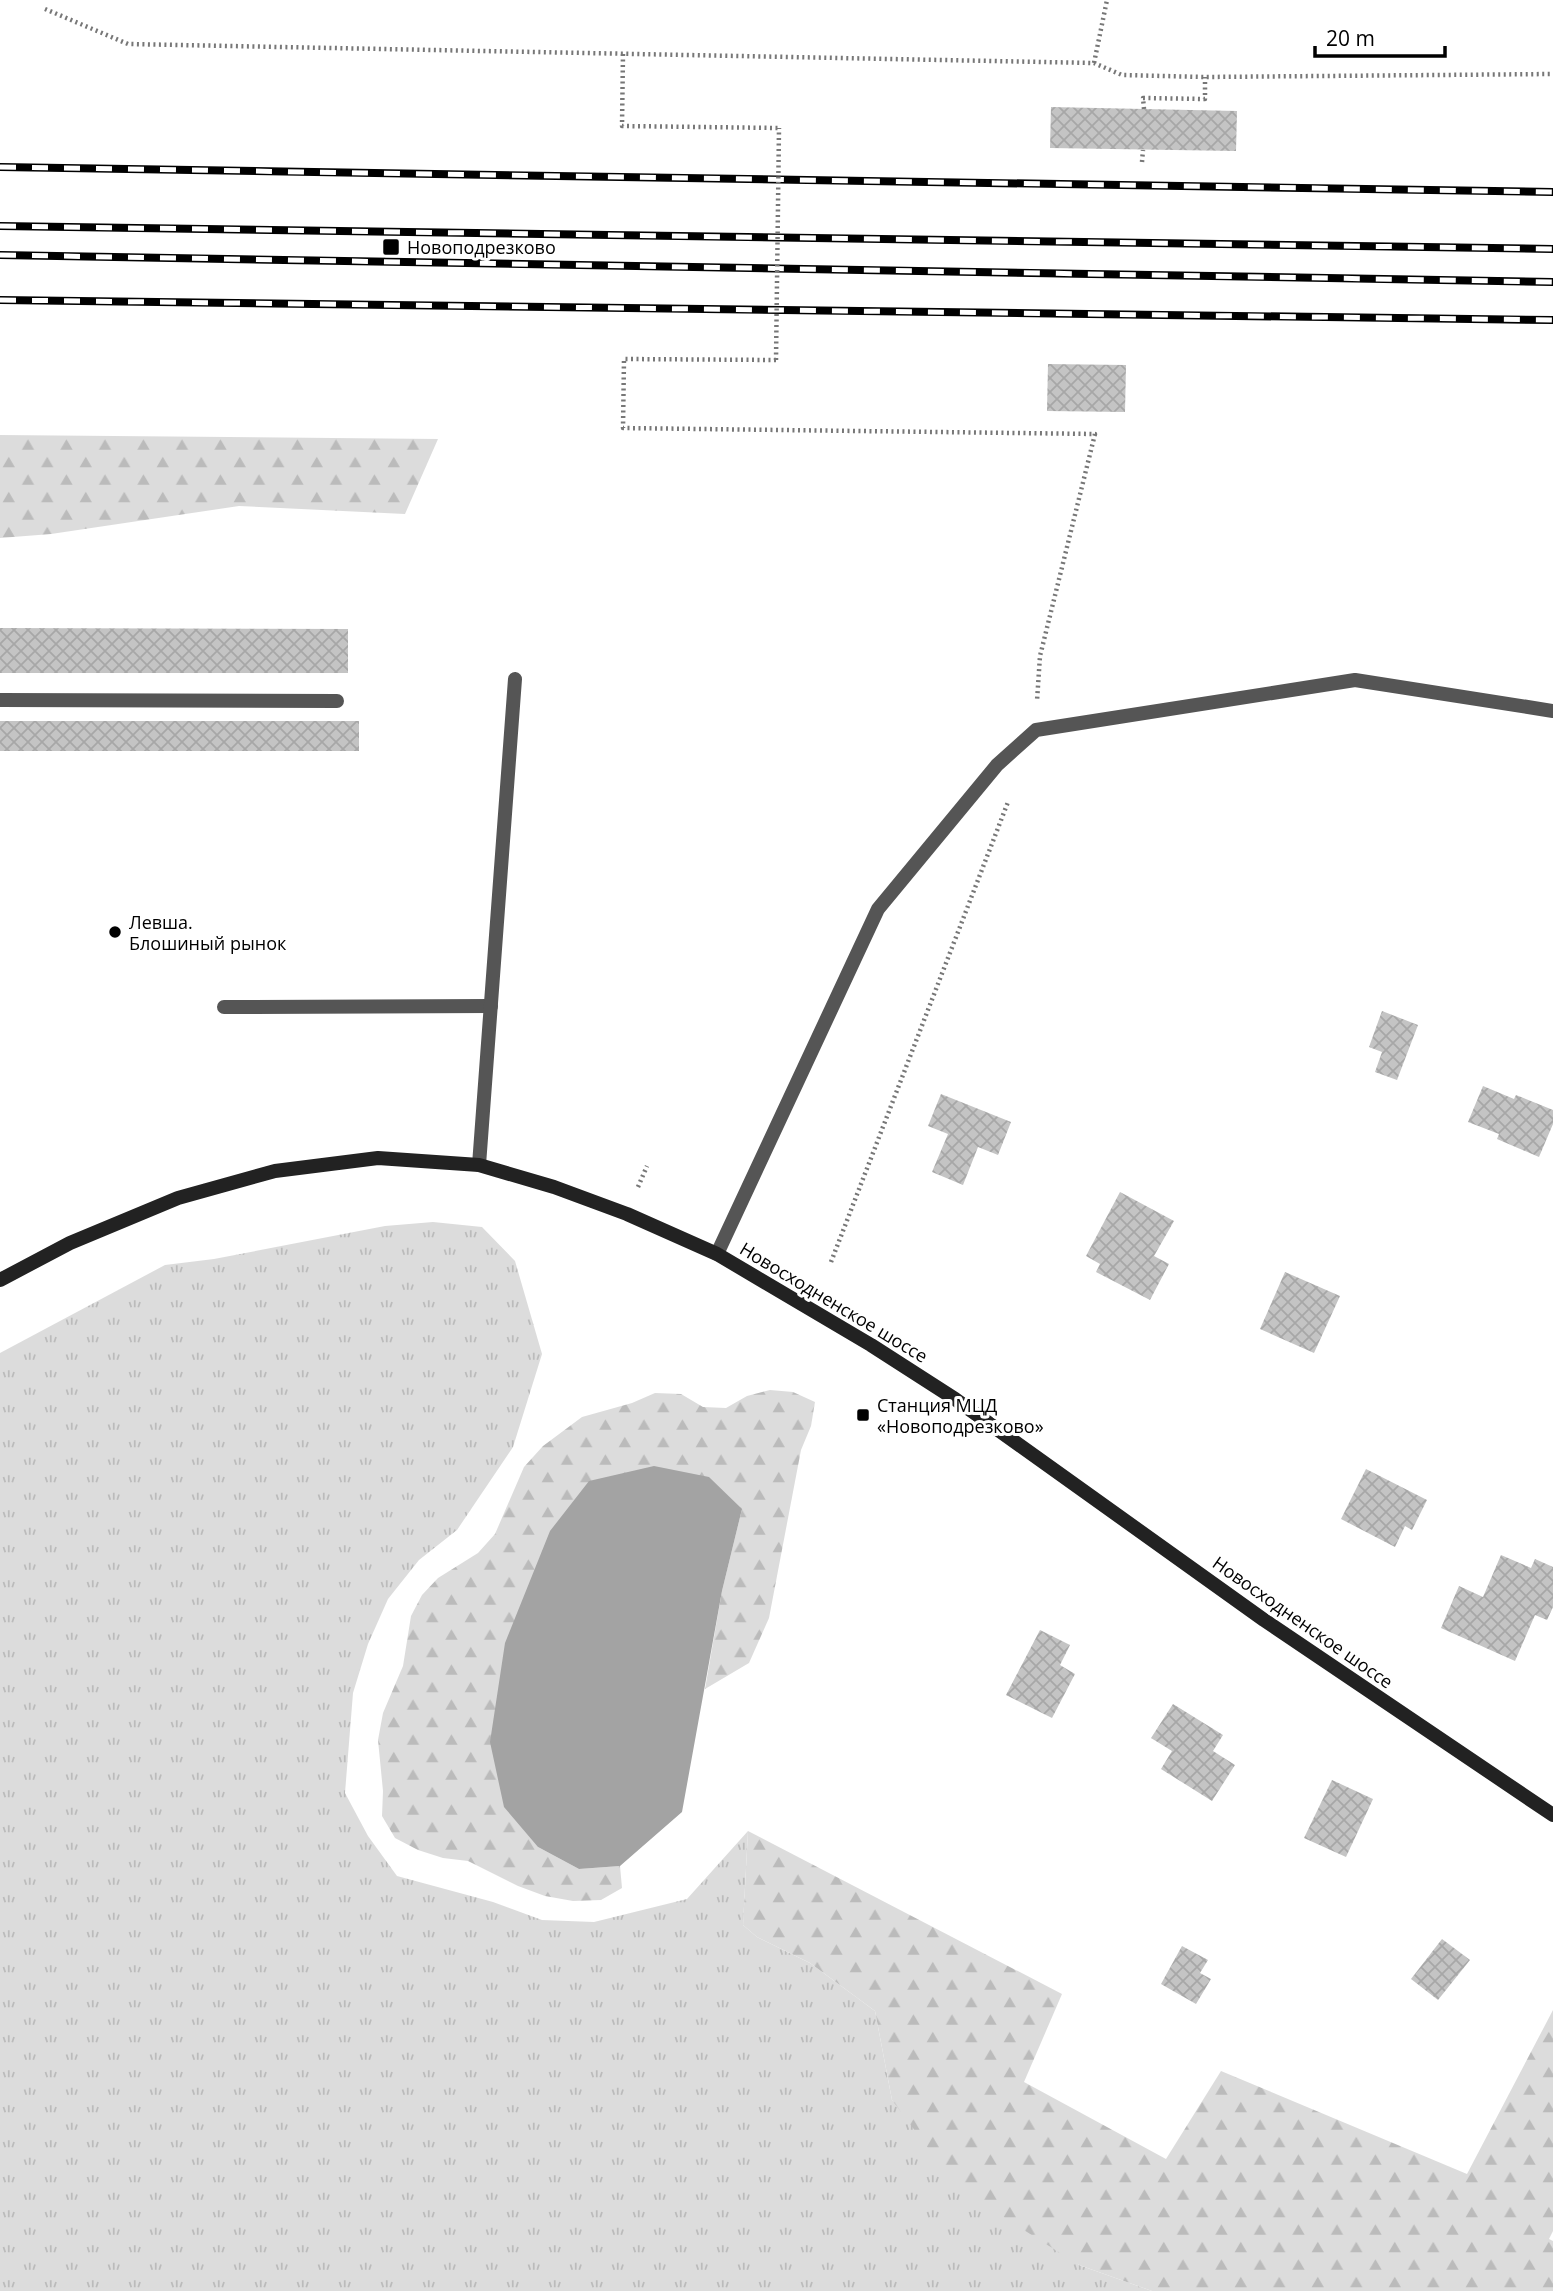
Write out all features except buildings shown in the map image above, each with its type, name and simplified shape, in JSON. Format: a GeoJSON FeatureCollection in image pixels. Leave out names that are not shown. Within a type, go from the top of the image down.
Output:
{"type":"FeatureCollection","features":[{"type":"Feature","properties":{"kind":"main road","name":"Новосходненское шоссе"},"geometry":{"type":"LineString","coordinates":[[0,1280],[70,1243],[177,1198],[275,1171],[378,1158],[479,1165],[554,1187],[627,1214],[717,1254],[871,1345],[955,1399],[1264,1620],[1553,1815]]}},
{"type":"Feature","properties":{"kind":"lane"},"geometry":{"type":"LineString","coordinates":[[479,1165],[515,679]]}},
{"type":"Feature","properties":{"kind":"lane"},"geometry":{"type":"LineString","coordinates":[[717,1254],[878,909],[997,765],[1035,730],[1355,680],[1553,711]]}},
{"type":"Feature","properties":{"kind":"lane"},"geometry":{"type":"LineString","coordinates":[[0,701],[337,701]]}},
{"type":"Feature","properties":{"kind":"lane"},"geometry":{"type":"LineString","coordinates":[[224,1007],[491,1006]]}},
{"type":"Feature","properties":{"kind":"path"},"geometry":{"type":"LineString","coordinates":[[1094,63],[1107,0]]}},
{"type":"Feature","properties":{"kind":"path"},"geometry":{"type":"LineString","coordinates":[[45,9],[128,44],[1094,63],[1122,75],[1205,77],[1553,74]]}},
{"type":"Feature","properties":{"kind":"path"},"geometry":{"type":"LineString","coordinates":[[623,54],[622,126],[779,128],[776,360],[624,359],[623,428],[1095,434],[1040,656],[1035,730]]}},
{"type":"Feature","properties":{"kind":"path"},"geometry":{"type":"LineString","coordinates":[[1144,109],[1143,98],[1205,99],[1205,77]]}},
{"type":"Feature","properties":{"kind":"path"},"geometry":{"type":"LineString","coordinates":[[1142,162],[1143,150]]}},
{"type":"Feature","properties":{"kind":"path"},"geometry":{"type":"LineString","coordinates":[[831,1262],[1011,794]]}},
{"type":"Feature","properties":{"kind":"path"},"geometry":{"type":"LineString","coordinates":[[636,1191],[647,1166]]}},
{"type":"Feature","properties":{"kind":"green space"},"geometry":{"type":"Polygon","coordinates":[[[0,435],[438,439],[405,514],[239,506],[51,534],[0,538],[0,435]]]}},
{"type":"Feature","properties":{"kind":"green space"},"geometry":{"type":"Polygon","coordinates":[[[433,1222],[482,1227],[515,1261],[542,1354],[513,1447],[457,1530],[419,1560],[388,1599],[368,1644],[353,1693],[345,1793],[368,1836],[397,1876],[493,1902],[542,1920],[594,1922],[687,1899],[748,1831],[743,1925],[757,1937],[810,1963],[875,2011],[892,2100],[1079,2265],[1152,2291],[0,2291],[0,1353],[165,1265],[214,1259],[385,1226],[433,1222]]]}},
{"type":"Feature","properties":{"kind":"green space"},"geometry":{"type":"Polygon","coordinates":[[[770,1390],[793,1392],[815,1402],[811,1426],[801,1450],[769,1618],[749,1663],[705,1689],[722,1591],[742,1509],[538,1847],[579,1869],[620,1866],[622,1888],[601,1900],[573,1901],[545,1896],[468,1861],[443,1858],[418,1850],[395,1838],[382,1816],[383,1791],[378,1740],[383,1713],[403,1666],[411,1616],[422,1595],[438,1578],[478,1553],[495,1534],[524,1467],[543,1446],[582,1417],[632,1403],[655,1393],[681,1394],[703,1407],[726,1408],[747,1396],[770,1390]]]}},
{"type":"Feature","properties":{"kind":"green space"},"geometry":{"type":"Polygon","coordinates":[[[748,1831],[1062,1994],[1024,2082],[1166,2159],[1221,2071],[1467,2174],[1553,2010],[1553,2231],[1549,2239],[1553,2241],[1553,2291],[1152,2291],[1079,2265],[958,2188],[892,2100],[875,2011],[810,1963],[757,1937],[743,1925],[748,1831]]]}},
{"type":"Feature","properties":{"kind":"shaded area"},"geometry":{"type":"Polygon","coordinates":[[[654,1466],[709,1477],[742,1509],[722,1591],[682,1812],[620,1866],[579,1869],[538,1847],[504,1807],[490,1742],[505,1643],[550,1531],[589,1481],[654,1466]]]}},
{"type":"Feature","properties":{"kind":"railway"},"geometry":{"type":"LineString","coordinates":[[0,167],[1553,192]]}},
{"type":"Feature","properties":{"kind":"railway"},"geometry":{"type":"LineString","coordinates":[[0,226],[1553,249]]}},
{"type":"Feature","properties":{"kind":"railway"},"geometry":{"type":"LineString","coordinates":[[0,255],[1553,282]]}},
{"type":"Feature","properties":{"kind":"railway"},"geometry":{"type":"LineString","coordinates":[[0,300],[1553,320]]}},
{"type":"Feature","properties":{"kind":"place","name":"Новоподрезково"},"geometry":{"type":"Point","coordinates":[391,247]}},
{"type":"Feature","properties":{"kind":"place","name":"Левша. Блошиный рынок"},"geometry":{"type":"Point","coordinates":[115,932]}},
{"type":"Feature","properties":{"kind":"place","name":"Станция МЦД «Новоподрезково»"},"geometry":{"type":"Point","coordinates":[863,1415]}}]}
